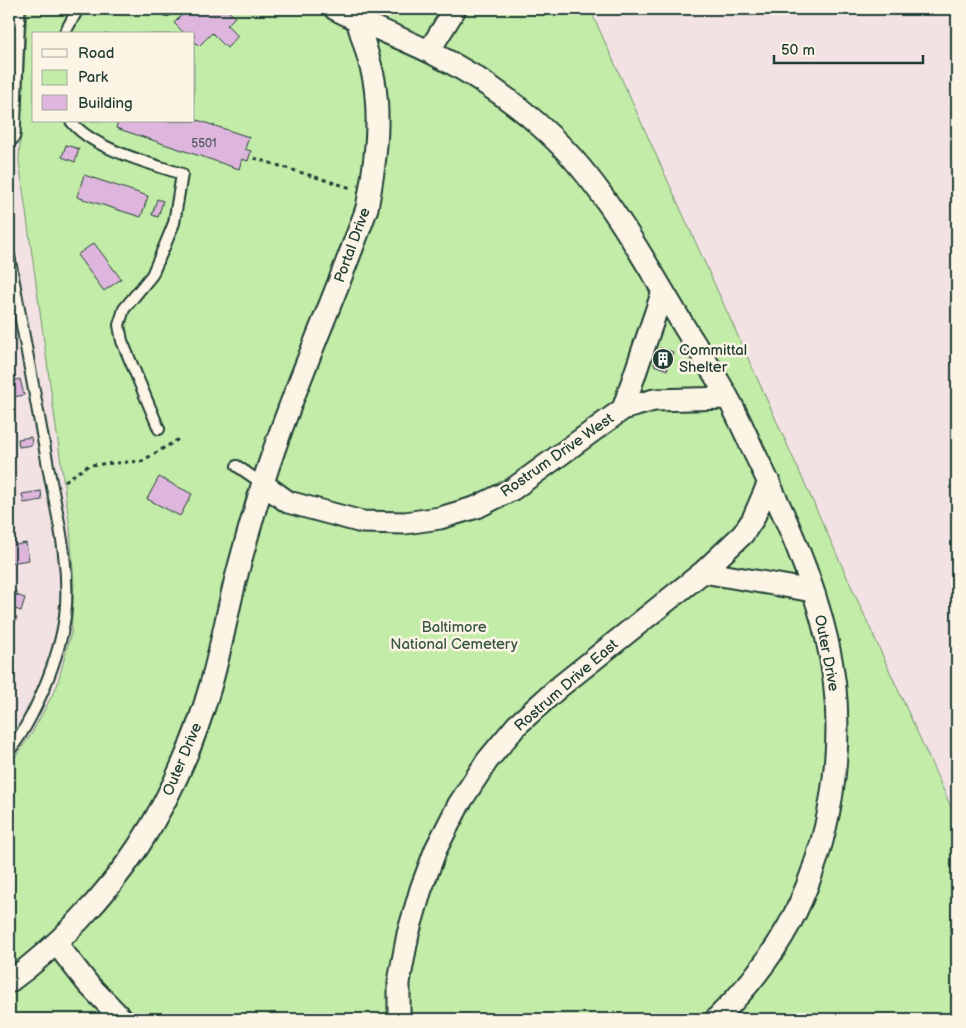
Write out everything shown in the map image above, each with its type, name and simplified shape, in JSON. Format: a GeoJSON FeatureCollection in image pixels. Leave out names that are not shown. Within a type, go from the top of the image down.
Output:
{"type":"FeatureCollection","features":[{"type":"Feature","properties":{"kind":"street"},"geometry":{"type":"LineString","coordinates":[[9,135],[14,9]]}},
{"type":"Feature","properties":{"kind":"street"},"geometry":{"type":"LineString","coordinates":[[335,9],[429,51],[478,78],[514,103],[551,136],[606,201],[663,291]]}},
{"type":"Feature","properties":{"kind":"street"},"geometry":{"type":"LineString","coordinates":[[429,51],[455,9]]}},
{"type":"Feature","properties":{"kind":"street","name":"Portal Drive"},"geometry":{"type":"LineString","coordinates":[[263,484],[300,380],[356,238],[370,194],[376,147],[377,119],[374,80],[357,20]]}},
{"type":"Feature","properties":{"kind":"street","name":"Outer Drive"},"geometry":{"type":"LineString","coordinates":[[663,291],[728,398],[769,482],[813,591],[828,641],[835,688],[837,740],[833,791],[822,840],[807,887],[790,921],[760,971],[716,1019]]}},
{"type":"Feature","properties":{"kind":"street","name":"Rostrum Drive West"},"geometry":{"type":"LineString","coordinates":[[623,409],[663,291]]}},
{"type":"Feature","properties":{"kind":"street","name":"Rostrum Drive West"},"geometry":{"type":"LineString","coordinates":[[263,484],[288,502],[362,522],[405,523],[440,518],[477,507],[513,488],[623,409],[654,400],[728,398]]}},
{"type":"Feature","properties":{"kind":"street","name":"Rostrum Drive East"},"geometry":{"type":"LineString","coordinates":[[399,1019],[400,982],[408,934],[421,889],[436,850],[456,811],[487,761],[517,725],[558,688],[703,572],[743,534],[753,519],[769,482]]}},
{"type":"Feature","properties":{"kind":"street","name":"Outer Drive"},"geometry":{"type":"LineString","coordinates":[[9,982],[56,943],[102,894],[138,847],[168,794],[191,743],[211,684],[236,576],[263,484]]}},
{"type":"Feature","properties":{"kind":"street"},"geometry":{"type":"LineString","coordinates":[[703,572],[813,591]]}},
{"type":"Feature","properties":{"kind":"street"},"geometry":{"type":"LineString","coordinates":[[56,943],[88,984],[122,1019]]}},
{"type":"Feature","properties":{"kind":"lane"},"geometry":{"type":"LineString","coordinates":[[65,32],[78,9]]}},
{"type":"Feature","properties":{"kind":"lane"},"geometry":{"type":"LineString","coordinates":[[72,122],[90,137],[113,150],[182,174],[174,223],[163,252],[152,275],[124,309],[119,325],[122,341],[159,429]]}},
{"type":"Feature","properties":{"kind":"lane"},"geometry":{"type":"LineString","coordinates":[[9,254],[52,490],[67,591],[65,617],[50,675],[13,738],[9,751]]}},
{"type":"Feature","properties":{"kind":"lane"},"geometry":{"type":"LineString","coordinates":[[237,466],[263,484]]}},
{"type":"Feature","properties":{"kind":"path"},"geometry":{"type":"LineString","coordinates":[[254,158],[370,194]]}},
{"type":"Feature","properties":{"kind":"path"},"geometry":{"type":"LineString","coordinates":[[52,490],[89,466],[142,461],[179,439]]}},
{"type":"Feature","properties":{"kind":"green space","name":"Baltimore National Cemetery"},"geometry":{"type":"Polygon","coordinates":[[[27,9],[590,9],[957,820],[957,1019],[9,1019],[9,766],[32,733],[57,686],[71,633],[74,583],[70,528],[19,161],[27,9]]]}},
{"type":"Feature","properties":{"kind":"building"},"geometry":{"type":"Polygon","coordinates":[[[184,9],[226,9],[235,17],[227,25],[238,36],[227,48],[212,33],[199,46],[195,42],[195,32],[183,32],[174,23],[186,11],[184,9]]]}},
{"type":"Feature","properties":{"kind":"building"},"geometry":{"type":"Polygon","coordinates":[[[195,119],[249,137],[245,149],[251,151],[248,161],[242,159],[239,169],[116,128],[118,122],[195,122],[195,119]]]}},
{"type":"Feature","properties":{"kind":"building"},"geometry":{"type":"Polygon","coordinates":[[[66,145],[79,149],[75,162],[62,157],[66,145]]]}},
{"type":"Feature","properties":{"kind":"building"},"geometry":{"type":"Polygon","coordinates":[[[84,175],[148,196],[141,217],[77,197],[84,175]]]}},
{"type":"Feature","properties":{"kind":"building"},"geometry":{"type":"Polygon","coordinates":[[[157,199],[163,201],[158,217],[152,215],[157,199]]]}},
{"type":"Feature","properties":{"kind":"building"},"geometry":{"type":"Polygon","coordinates":[[[94,243],[121,279],[104,291],[77,255],[94,243]]]}},
{"type":"Feature","properties":{"kind":"building","name":"Committal Shelter"},"geometry":{"type":"Polygon","coordinates":[[[660,348],[673,352],[667,370],[654,365],[660,348]]]}},
{"type":"Feature","properties":{"kind":"building"},"geometry":{"type":"Polygon","coordinates":[[[20,379],[24,395],[13,397],[9,382],[20,379]]]}},
{"type":"Feature","properties":{"kind":"building"},"geometry":{"type":"Polygon","coordinates":[[[31,437],[32,445],[19,447],[18,439],[31,437]]]}},
{"type":"Feature","properties":{"kind":"building"},"geometry":{"type":"Polygon","coordinates":[[[159,477],[192,494],[180,516],[147,499],[159,477]]]}},
{"type":"Feature","properties":{"kind":"building"},"geometry":{"type":"Polygon","coordinates":[[[41,491],[42,500],[24,503],[22,494],[41,491]]]}},
{"type":"Feature","properties":{"kind":"building"},"geometry":{"type":"Polygon","coordinates":[[[9,508],[15,545],[26,543],[29,560],[9,563],[9,508]]]}},
{"type":"Feature","properties":{"kind":"building"},"geometry":{"type":"Polygon","coordinates":[[[9,589],[17,592],[16,595],[25,598],[21,611],[12,608],[10,615],[17,617],[9,639],[9,589]]]}},
{"type":"Feature","properties":{"kind":"place","name":"Committal Shelter"},"geometry":{"type":"Point","coordinates":[663,359]}}]}
